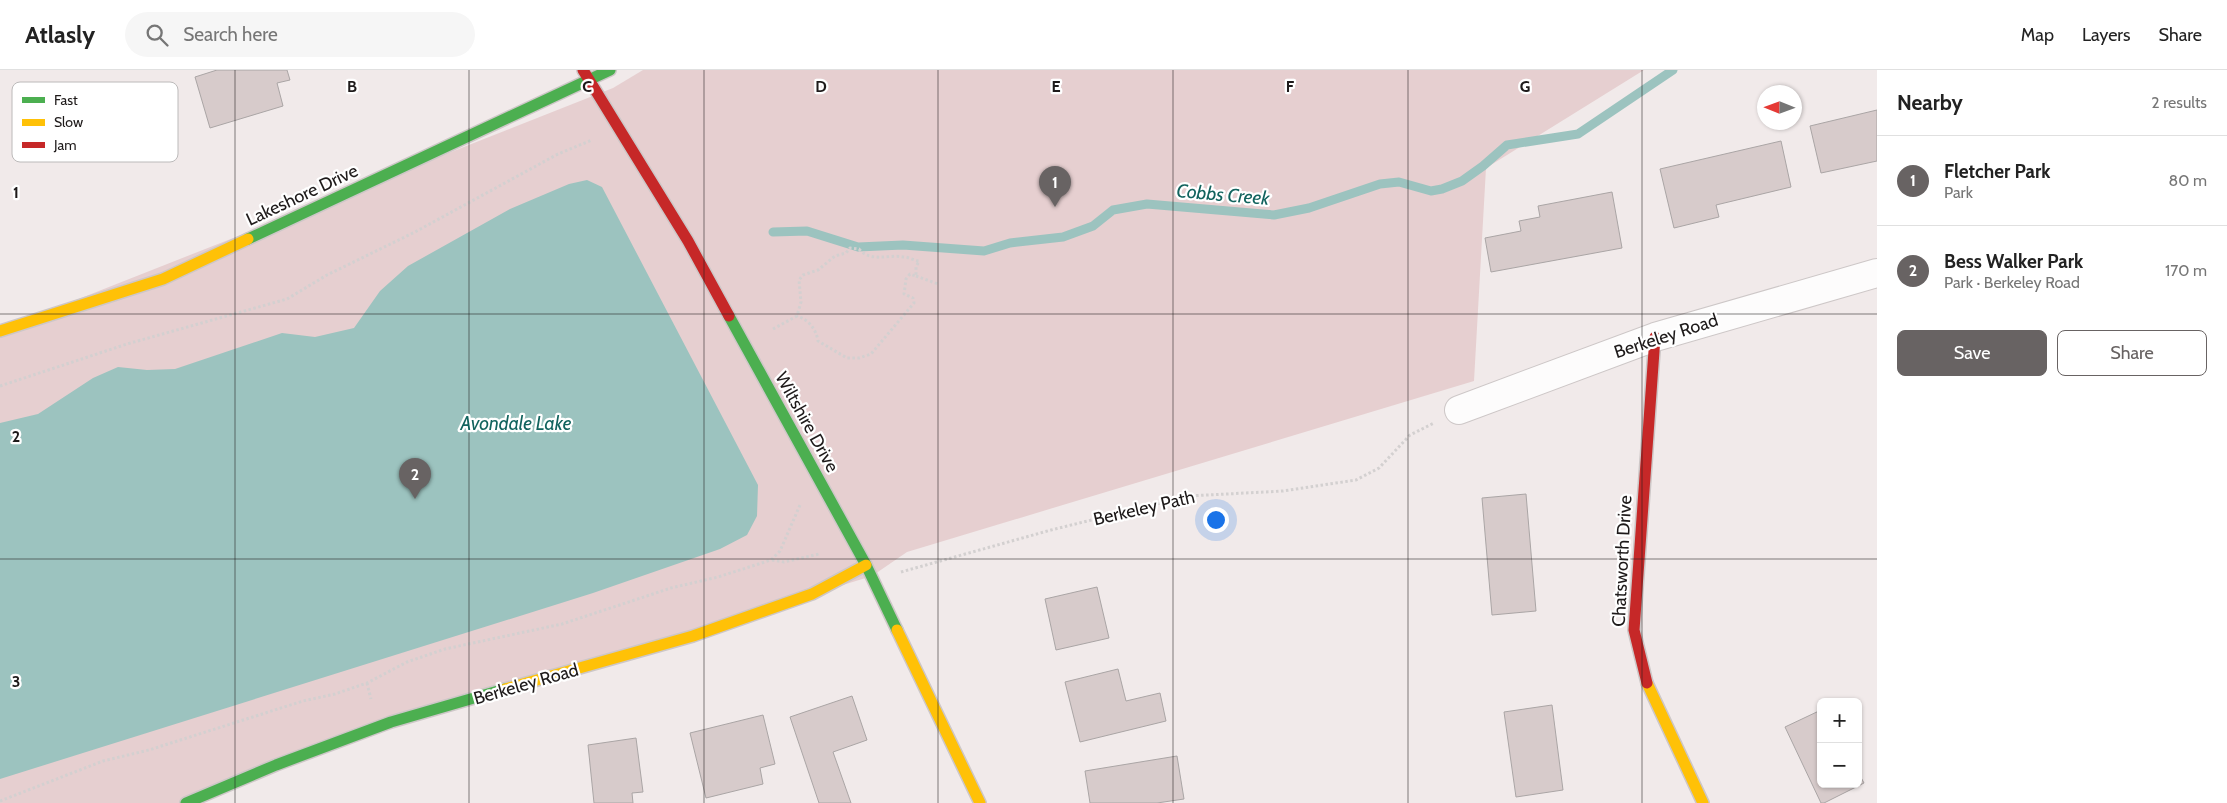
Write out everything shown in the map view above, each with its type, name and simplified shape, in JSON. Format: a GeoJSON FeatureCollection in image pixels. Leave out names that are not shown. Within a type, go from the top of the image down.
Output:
{"type":"FeatureCollection","features":[{"type":"Feature","properties":{"kind":"street","name":"Wiltshire Drive"},"geometry":{"type":"LineString","coordinates":[[583,70],[688,241],[866,565],[980,803]]}},
{"type":"Feature","properties":{"kind":"street","name":"Lakeshore Drive"},"geometry":{"type":"LineString","coordinates":[[0,331],[163,279],[610,70]]}},
{"type":"Feature","properties":{"kind":"street","name":"Berkeley Road"},"geometry":{"type":"LineString","coordinates":[[1458,410],[1655,337],[1877,273]]}},
{"type":"Feature","properties":{"kind":"street","name":"Chatsworth Drive"},"geometry":{"type":"LineString","coordinates":[[1655,337],[1634,630],[1648,687],[1703,803]]}},
{"type":"Feature","properties":{"kind":"street","name":"Berkeley Road"},"geometry":{"type":"LineString","coordinates":[[186,803],[276,765],[390,722],[693,636],[812,594],[866,565]]}},
{"type":"Feature","properties":{"kind":"path"},"geometry":{"type":"LineString","coordinates":[[0,386],[127,344],[287,299],[327,275],[416,232],[558,154],[620,130]]}},
{"type":"Feature","properties":{"kind":"path"},"geometry":{"type":"LineString","coordinates":[[773,329],[797,316],[800,302],[799,280],[803,275],[818,270],[835,256],[846,253],[850,248],[859,249],[864,254],[878,258],[905,257],[919,260],[916,267],[916,276]]}},
{"type":"Feature","properties":{"kind":"path"},"geometry":{"type":"LineString","coordinates":[[797,316],[810,324],[815,330],[818,341],[829,349],[847,358],[859,358],[871,354],[914,303],[913,298],[904,294],[910,274],[938,284]]}},
{"type":"Feature","properties":{"kind":"path","name":"Berkeley Path"},"geometry":{"type":"LineString","coordinates":[[872,579],[1051,530],[1189,496],[1283,491],[1356,480],[1379,468],[1410,435],[1458,410]]}},
{"type":"Feature","properties":{"kind":"path"},"geometry":{"type":"LineString","coordinates":[[0,801],[103,761],[149,750],[303,702],[335,694],[367,683],[408,662],[445,649],[562,624],[670,588],[718,577],[771,560],[780,552],[802,501],[820,482]]}},
{"type":"Feature","properties":{"kind":"path"},"geometry":{"type":"LineString","coordinates":[[771,560],[784,562],[828,551]]}},
{"type":"Feature","properties":{"kind":"shaded area"},"geometry":{"type":"Polygon","coordinates":[[[643,70],[1644,70],[1486,168],[1474,381],[907,552],[872,576],[302,752],[202,803],[0,803],[0,330],[613,88],[643,70]]]}},
{"type":"Feature","properties":{"kind":"water","name":"Avondale Lake"},"geometry":{"type":"Polygon","coordinates":[[[587,180],[602,187],[758,485],[757,516],[747,535],[720,549],[593,593],[0,779],[0,423],[38,414],[93,378],[118,367],[147,370],[175,369],[282,333],[315,337],[354,328],[380,291],[408,266],[510,209],[569,184],[587,180]]]}},
{"type":"Feature","properties":{"kind":"building"},"geometry":{"type":"Polygon","coordinates":[[[217,70],[287,70],[290,80],[277,83],[283,106],[210,128],[195,77],[217,70]]]}},
{"type":"Feature","properties":{"kind":"building"},"geometry":{"type":"Polygon","coordinates":[[[1877,110],[1877,161],[1821,173],[1810,126],[1877,110]]]}},
{"type":"Feature","properties":{"kind":"building"},"geometry":{"type":"Polygon","coordinates":[[[1781,141],[1791,187],[1716,205],[1719,217],[1674,228],[1660,169],[1781,141]]]}},
{"type":"Feature","properties":{"kind":"building"},"geometry":{"type":"Polygon","coordinates":[[[1612,192],[1622,248],[1491,272],[1485,238],[1521,231],[1519,221],[1540,217],[1538,206],[1612,192]]]}},
{"type":"Feature","properties":{"kind":"building"},"geometry":{"type":"Polygon","coordinates":[[[1526,494],[1536,611],[1492,615],[1482,498],[1526,494]]]}},
{"type":"Feature","properties":{"kind":"building"},"geometry":{"type":"Polygon","coordinates":[[[1097,587],[1109,638],[1056,650],[1045,599],[1097,587]]]}},
{"type":"Feature","properties":{"kind":"building"},"geometry":{"type":"Polygon","coordinates":[[[1118,669],[1126,701],[1160,693],[1166,721],[1080,742],[1065,682],[1118,669]]]}},
{"type":"Feature","properties":{"kind":"building"},"geometry":{"type":"Polygon","coordinates":[[[852,696],[867,740],[833,752],[851,803],[819,803],[790,717],[852,696]]]}},
{"type":"Feature","properties":{"kind":"building"},"geometry":{"type":"Polygon","coordinates":[[[1552,705],[1563,790],[1516,797],[1504,712],[1552,705]]]}},
{"type":"Feature","properties":{"kind":"building"},"geometry":{"type":"Polygon","coordinates":[[[1817,712],[1817,788],[1854,788],[1821,803],[1785,727],[1817,712]]]}},
{"type":"Feature","properties":{"kind":"building"},"geometry":{"type":"Polygon","coordinates":[[[763,715],[775,764],[760,768],[763,784],[706,798],[690,733],[763,715]]]}},
{"type":"Feature","properties":{"kind":"building"},"geometry":{"type":"Polygon","coordinates":[[[636,738],[643,792],[632,793],[633,803],[594,803],[588,745],[636,738]]]}},
{"type":"Feature","properties":{"kind":"building"},"geometry":{"type":"Polygon","coordinates":[[[1177,756],[1184,799],[1157,803],[1090,803],[1085,771],[1177,756]]]}},
{"type":"Feature","properties":{"kind":"waterway","name":"Cobbs Creek"},"geometry":{"type":"LineString","coordinates":[[773,232],[807,231],[858,247],[903,245],[984,251],[1010,243],[1063,237],[1093,226],[1113,210],[1147,204],[1274,215],[1309,208],[1380,184],[1399,182],[1431,191],[1462,181],[1507,145],[1578,134],[1673,70]]}},
{"type":"Feature","properties":{"kind":"traffic: fast"},"geometry":{"type":"LineString","coordinates":[[248,239],[610,70]]}},
{"type":"Feature","properties":{"kind":"traffic: fast"},"geometry":{"type":"LineString","coordinates":[[729,316],[866,565],[897,630]]}},
{"type":"Feature","properties":{"kind":"traffic: fast"},"geometry":{"type":"LineString","coordinates":[[186,803],[276,765],[391,722],[505,689]]}},
{"type":"Feature","properties":{"kind":"traffic: slow"},"geometry":{"type":"LineString","coordinates":[[0,331],[163,279],[248,239]]}},
{"type":"Feature","properties":{"kind":"traffic: slow"},"geometry":{"type":"LineString","coordinates":[[505,689],[693,636],[812,594],[866,565]]}},
{"type":"Feature","properties":{"kind":"traffic: slow"},"geometry":{"type":"LineString","coordinates":[[897,630],[980,803]]}},
{"type":"Feature","properties":{"kind":"traffic: slow"},"geometry":{"type":"LineString","coordinates":[[1647,683],[1703,803]]}},
{"type":"Feature","properties":{"kind":"traffic: jam"},"geometry":{"type":"LineString","coordinates":[[583,70],[688,241],[729,316]]}},
{"type":"Feature","properties":{"kind":"traffic: jam"},"geometry":{"type":"LineString","coordinates":[[1647,683],[1634,630],[1655,337]]}},
{"type":"Feature","properties":{"kind":"place","name":"Fletcher Park"},"geometry":{"type":"Point","coordinates":[1055,207]}},
{"type":"Feature","properties":{"kind":"place","name":"Bess Walker Park"},"geometry":{"type":"Point","coordinates":[415,499]}}]}
